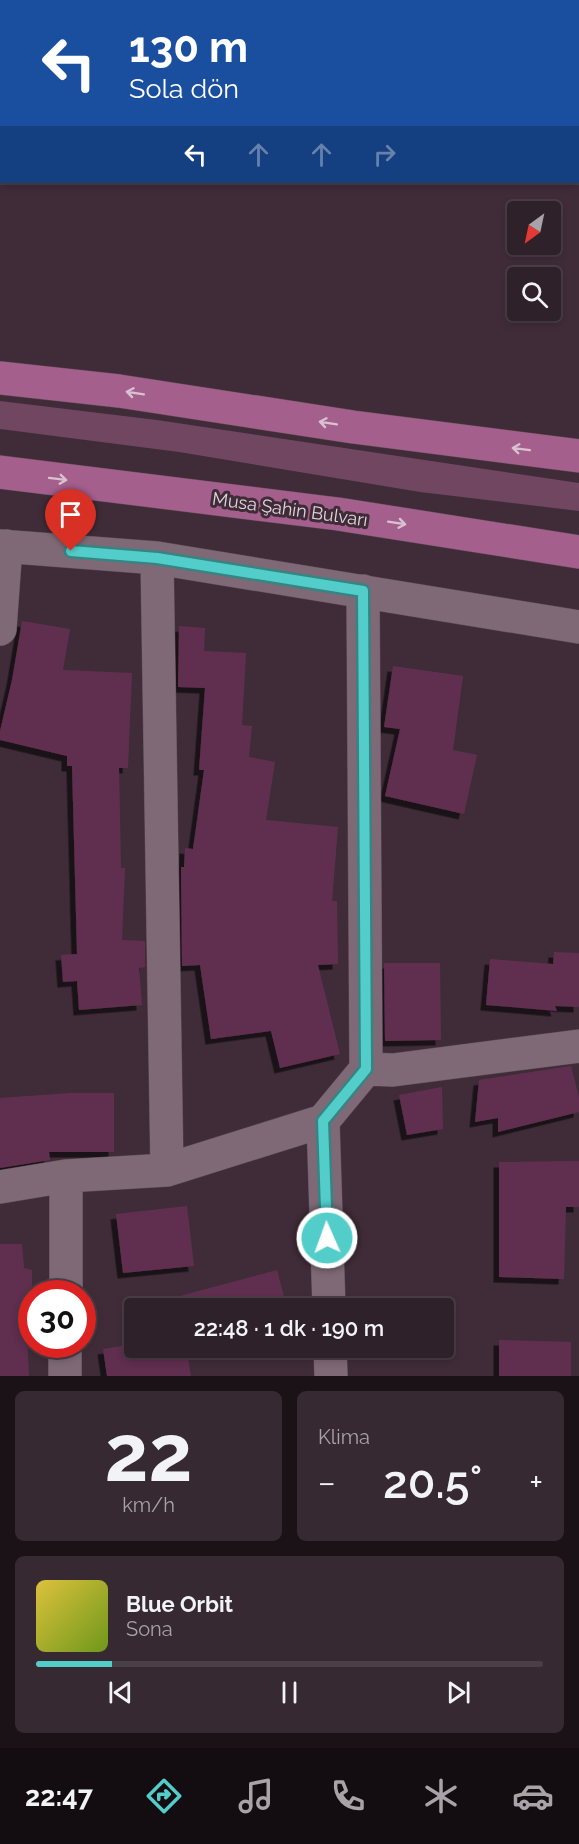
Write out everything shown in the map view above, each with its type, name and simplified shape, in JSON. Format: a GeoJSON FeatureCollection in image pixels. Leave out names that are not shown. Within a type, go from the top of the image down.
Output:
{"type":"FeatureCollection","features":[{"type":"Feature","properties":{"kind":"main road"},"geometry":{"type":"LineString","coordinates":[[0,378],[119,391],[353,427],[579,456]]}},
{"type":"Feature","properties":{"kind":"main road","name":"Musa Şahin Bulvarı"},"geometry":{"type":"LineString","coordinates":[[0,472],[338,514],[579,552]]}},
{"type":"Feature","properties":{"kind":"street"},"geometry":{"type":"LineString","coordinates":[[0,629],[3,546],[157,558],[579,627]]}},
{"type":"Feature","properties":{"kind":"street"},"geometry":{"type":"LineString","coordinates":[[157,558],[167,1170]]}},
{"type":"Feature","properties":{"kind":"street"},"geometry":{"type":"LineString","coordinates":[[0,1187],[66,1176],[167,1170],[323,1121],[366,1069],[363,591]]}},
{"type":"Feature","properties":{"kind":"street"},"geometry":{"type":"LineString","coordinates":[[366,1069],[393,1070],[579,1046]]}},
{"type":"Feature","properties":{"kind":"street"},"geometry":{"type":"LineString","coordinates":[[323,1121],[329,1298]]}},
{"type":"Feature","properties":{"kind":"street"},"geometry":{"type":"LineString","coordinates":[[66,1176],[66,1280]]}},
{"type":"Feature","properties":{"kind":"street"},"geometry":{"type":"LineString","coordinates":[[65,1358],[65,1376]]}},
{"type":"Feature","properties":{"kind":"street"},"geometry":{"type":"LineString","coordinates":[[330,1358],[331,1376]]}},
{"type":"Feature","properties":{"kind":"lane"},"geometry":{"type":"LineString","coordinates":[[574,0],[579,0]]}},
{"type":"Feature","properties":{"kind":"shaded area"},"geometry":{"type":"Polygon","coordinates":[[[0,401],[157,420],[579,483],[579,511],[420,492],[179,452],[0,429],[0,401]]]}},
{"type":"Feature","properties":{"kind":"building"},"geometry":{"type":"Polygon","coordinates":[[[22,621],[70,629],[63,670],[132,673],[128,768],[119,768],[121,868],[125,868],[122,940],[145,941],[145,967],[139,968],[142,1005],[79,1010],[77,981],[63,982],[61,955],[77,954],[72,766],[67,766],[67,756],[0,740],[22,621]]]}},
{"type":"Feature","properties":{"kind":"building"},"geometry":{"type":"Polygon","coordinates":[[[179,626],[205,628],[204,651],[246,653],[242,725],[252,726],[249,757],[275,762],[266,820],[338,827],[332,901],[337,901],[338,964],[318,965],[340,1054],[280,1068],[271,1031],[211,1039],[200,965],[182,966],[181,867],[184,867],[185,848],[193,849],[204,770],[199,770],[205,688],[178,687],[179,626]]]}},
{"type":"Feature","properties":{"kind":"building"},"geometry":{"type":"Polygon","coordinates":[[[393,666],[463,676],[453,750],[477,755],[464,814],[385,796],[400,729],[384,727],[393,666]]]}},
{"type":"Feature","properties":{"kind":"building"},"geometry":{"type":"Polygon","coordinates":[[[554,952],[579,953],[579,1007],[555,1006],[557,1011],[486,1005],[490,959],[553,964],[554,952]]]}},
{"type":"Feature","properties":{"kind":"building"},"geometry":{"type":"Polygon","coordinates":[[[384,963],[440,963],[441,1040],[385,1041],[384,963]]]}},
{"type":"Feature","properties":{"kind":"building"},"geometry":{"type":"Polygon","coordinates":[[[571,1066],[579,1097],[579,1112],[498,1132],[498,1118],[475,1122],[479,1080],[571,1066]]]}},
{"type":"Feature","properties":{"kind":"building"},"geometry":{"type":"Polygon","coordinates":[[[442,1087],[443,1129],[407,1135],[399,1095],[442,1087]]]}},
{"type":"Feature","properties":{"kind":"building"},"geometry":{"type":"Polygon","coordinates":[[[71,1093],[114,1093],[114,1152],[49,1152],[50,1160],[0,1168],[0,1098],[71,1093]]]}},
{"type":"Feature","properties":{"kind":"building"},"geometry":{"type":"Polygon","coordinates":[[[579,1161],[579,1207],[566,1207],[564,1279],[499,1277],[499,1162],[579,1161]]]}},
{"type":"Feature","properties":{"kind":"building"},"geometry":{"type":"Polygon","coordinates":[[[187,1206],[194,1266],[123,1273],[116,1214],[187,1206]]]}},
{"type":"Feature","properties":{"kind":"building"},"geometry":{"type":"Polygon","coordinates":[[[0,1244],[22,1244],[24,1268],[32,1270],[32,1280],[18,1280],[18,1358],[28,1358],[29,1376],[0,1376],[0,1244]]]}},
{"type":"Feature","properties":{"kind":"building"},"geometry":{"type":"Polygon","coordinates":[[[277,1270],[284,1298],[173,1298],[277,1270]]]}},
{"type":"Feature","properties":{"kind":"building"},"geometry":{"type":"Polygon","coordinates":[[[499,1340],[571,1342],[571,1376],[499,1376],[499,1340]]]}},
{"type":"Feature","properties":{"kind":"building"},"geometry":{"type":"Polygon","coordinates":[[[124,1346],[124,1358],[188,1358],[191,1376],[107,1376],[103,1349],[124,1346]]]}},
{"type":"Feature","properties":{"kind":"route"},"geometry":{"type":"LineString","coordinates":[[71,551],[157,558],[363,591],[366,1069],[323,1121],[327,1238]]}}]}
